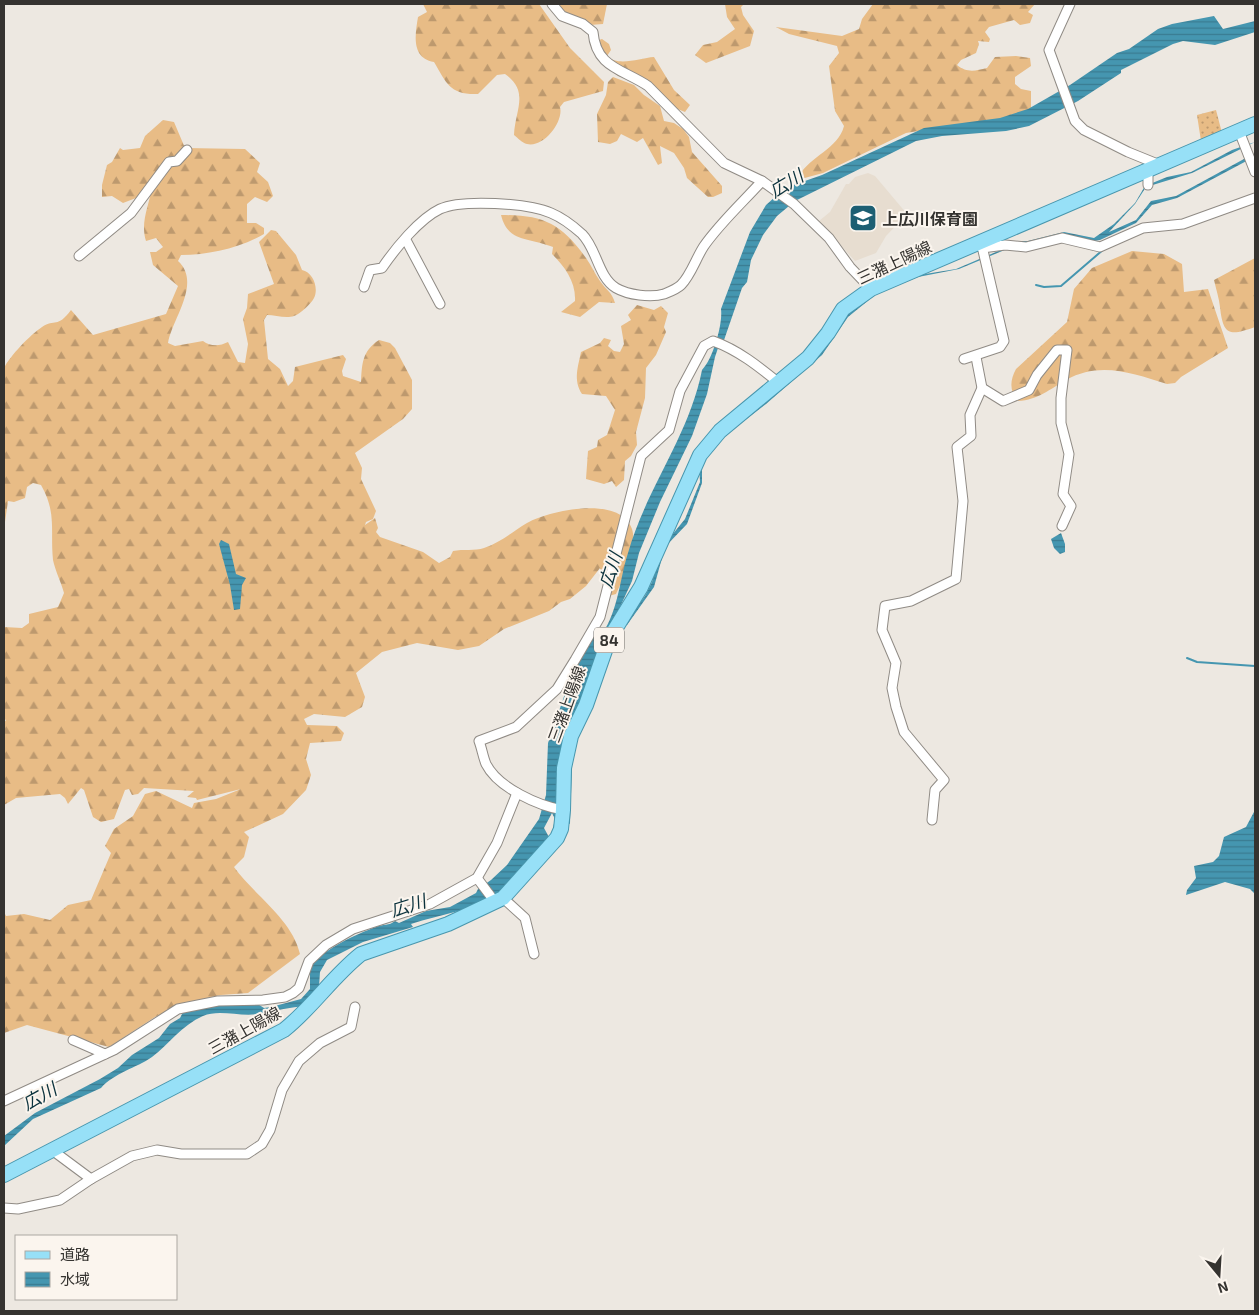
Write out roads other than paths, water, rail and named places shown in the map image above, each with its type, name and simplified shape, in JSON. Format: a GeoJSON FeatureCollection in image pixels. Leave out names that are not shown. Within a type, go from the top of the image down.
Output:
{"type":"FeatureCollection","features":[{"type":"Feature","properties":{"kind":"main road","name":"三潴上陽線"},"geometry":{"type":"LineString","coordinates":[[4,1175],[284,1030],[310,1008],[349,964],[361,954],[448,924],[497,899],[557,838],[561,829],[564,768],[571,736],[586,705],[609,639],[640,587],[700,455],[720,431],[808,358],[843,308],[871,289],[983,250],[1154,167],[1255,124]]}},
{"type":"Feature","properties":{"kind":"street"},"geometry":{"type":"LineString","coordinates":[[552,4],[562,16],[583,24],[593,32],[594,40],[603,60],[614,70],[635,77],[648,86],[724,163],[762,181],[794,204],[829,238],[850,267],[871,289]]}},
{"type":"Feature","properties":{"kind":"street"},"geometry":{"type":"LineString","coordinates":[[1070,4],[1049,50],[1063,85],[1069,107],[1075,120],[1084,130],[1154,167],[1148,185]]}},
{"type":"Feature","properties":{"kind":"street"},"geometry":{"type":"LineString","coordinates":[[1239,131],[1255,172]]}},
{"type":"Feature","properties":{"kind":"street"},"geometry":{"type":"LineString","coordinates":[[79,256],[125,219],[169,162],[177,161],[187,150]]}},
{"type":"Feature","properties":{"kind":"street"},"geometry":{"type":"LineString","coordinates":[[364,287],[370,270],[382,268],[395,248],[406,240],[426,218],[451,206],[466,203],[530,207],[550,212],[574,227],[589,244],[607,279],[616,288],[629,293],[663,294],[680,286],[705,245],[762,181]]}},
{"type":"Feature","properties":{"kind":"street"},"geometry":{"type":"LineString","coordinates":[[964,359],[1000,347],[1004,341],[983,250],[1012,246],[1026,247],[1062,238],[1100,247],[1143,228],[1183,224],[1255,198]]}},
{"type":"Feature","properties":{"kind":"street"},"geometry":{"type":"LineString","coordinates":[[406,240],[440,304]]}},
{"type":"Feature","properties":{"kind":"street"},"geometry":{"type":"LineString","coordinates":[[561,810],[540,806],[517,793],[493,774],[487,764],[479,741],[516,726],[558,689],[600,617],[641,456],[668,430],[680,391],[704,346],[712,340],[723,345],[750,359],[778,383]]}},
{"type":"Feature","properties":{"kind":"street"},"geometry":{"type":"LineString","coordinates":[[982,388],[1003,401],[1018,396],[1029,390],[1037,375],[1057,350],[1067,350],[1061,398],[1061,423],[1069,454],[1063,494],[1070,506],[1062,526]]}},
{"type":"Feature","properties":{"kind":"street"},"geometry":{"type":"LineString","coordinates":[[932,820],[935,790],[944,780],[904,732],[893,695],[896,663],[882,630],[885,606],[911,601],[956,579],[963,501],[957,447],[971,436],[970,415],[982,388],[976,356]]}},
{"type":"Feature","properties":{"kind":"street"},"geometry":{"type":"LineString","coordinates":[[4,1101],[105,1054],[178,1009],[218,1001],[264,1000],[285,997],[299,988],[309,961],[326,945],[352,929],[430,904],[479,881],[517,793]]}},
{"type":"Feature","properties":{"kind":"street"},"geometry":{"type":"LineString","coordinates":[[479,881],[497,899],[525,918],[534,954]]}},
{"type":"Feature","properties":{"kind":"street"},"geometry":{"type":"LineString","coordinates":[[4,1208],[18,1209],[60,1200],[91,1178],[132,1156],[157,1150],[181,1154],[247,1154],[262,1144],[270,1130],[282,1090],[299,1061],[320,1042],[352,1027],[355,1007]]}},
{"type":"Feature","properties":{"kind":"street"},"geometry":{"type":"LineString","coordinates":[[73,1040],[105,1054]]}},
{"type":"Feature","properties":{"kind":"street"},"geometry":{"type":"LineString","coordinates":[[52,1150],[91,1178]]}},
{"type":"Feature","properties":{"kind":"water"},"geometry":{"type":"Polygon","coordinates":[[[1214,16],[1223,29],[1255,21],[1255,32],[1215,45],[1183,41],[1173,44],[1121,70],[1121,73],[1078,101],[1029,126],[1006,131],[942,136],[916,141],[795,201],[777,216],[763,235],[751,260],[747,282],[742,288],[723,343],[719,345],[707,394],[692,436],[660,502],[639,553],[632,581],[597,657],[554,830],[555,819],[552,813],[544,828],[550,839],[506,889],[479,904],[411,924],[413,927],[363,942],[327,960],[320,972],[319,987],[307,1006],[251,1015],[216,1013],[195,1020],[146,1061],[112,1078],[101,1088],[33,1119],[4,1146],[4,1136],[35,1113],[118,1068],[132,1055],[159,1038],[170,1024],[180,1018],[183,1012],[223,1003],[256,1003],[264,1008],[301,999],[310,989],[310,972],[308,971],[319,957],[328,951],[348,939],[376,927],[395,921],[399,923],[426,911],[450,907],[476,893],[478,889],[507,865],[539,819],[546,795],[548,743],[569,682],[591,636],[598,639],[610,620],[636,529],[678,440],[696,394],[702,370],[710,358],[716,341],[721,309],[750,232],[766,205],[785,188],[822,175],[924,128],[1000,118],[1028,109],[1070,85],[1117,53],[1129,49],[1158,29],[1172,24],[1214,16]]]}},
{"type":"Feature","properties":{"kind":"water"},"geometry":{"type":"Polygon","coordinates":[[[1255,142],[1192,173],[1146,187],[1135,204],[1109,232],[1136,220],[1151,201],[1176,196],[1255,153],[1254,157],[1177,198],[1152,205],[1136,223],[1100,240],[1094,241],[1063,235],[1007,249],[959,269],[918,277],[875,295],[848,317],[822,355],[766,404],[724,436],[702,462],[702,483],[687,524],[665,547],[654,587],[627,625],[625,623],[645,596],[652,582],[663,546],[685,519],[700,482],[699,463],[708,449],[844,317],[868,297],[919,275],[956,269],[1003,249],[991,241],[1028,241],[1064,232],[1094,238],[1114,224],[1135,203],[1145,186],[1167,177],[1191,172],[1232,150],[1255,142]]]}},
{"type":"Feature","properties":{"kind":"water"},"geometry":{"type":"Polygon","coordinates":[[[1061,533],[1065,544],[1065,552],[1060,554],[1054,548],[1051,539],[1061,533]]]}},
{"type":"Feature","properties":{"kind":"water"},"geometry":{"type":"Polygon","coordinates":[[[221,540],[229,544],[236,574],[246,578],[242,585],[240,609],[234,610],[230,585],[219,544],[221,540]]]}},
{"type":"Feature","properties":{"kind":"water"},"geometry":{"type":"Polygon","coordinates":[[[1255,810],[1255,894],[1250,889],[1225,882],[1186,895],[1187,890],[1196,878],[1194,866],[1213,862],[1219,856],[1224,837],[1246,827],[1255,810]]]}},
{"type":"Feature","properties":{"kind":"waterway"},"geometry":{"type":"LineString","coordinates":[[1036,285],[1044,287],[1061,286],[1104,249]]}},
{"type":"Feature","properties":{"kind":"waterway"},"geometry":{"type":"LineString","coordinates":[[1187,658],[1197,662],[1255,666]]}},
{"type":"Feature","properties":{"kind":"waterway"},"geometry":{"type":"LineString","coordinates":[[569,823],[571,765]]}},
{"type":"Feature","properties":{"kind":"place","name":"上広川保育園"},"geometry":{"type":"Point","coordinates":[863,218]}},
{"type":"Feature","properties":{"kind":"water label","name":"広川"},"geometry":{"type":"Point","coordinates":[786,183]}},
{"type":"Feature","properties":{"kind":"water label","name":"広川"},"geometry":{"type":"Point","coordinates":[610,570]}},
{"type":"Feature","properties":{"kind":"water label","name":"広川"},"geometry":{"type":"Point","coordinates":[408,905]}},
{"type":"Feature","properties":{"kind":"water label","name":"広川"},"geometry":{"type":"Point","coordinates":[39,1096]}}]}
